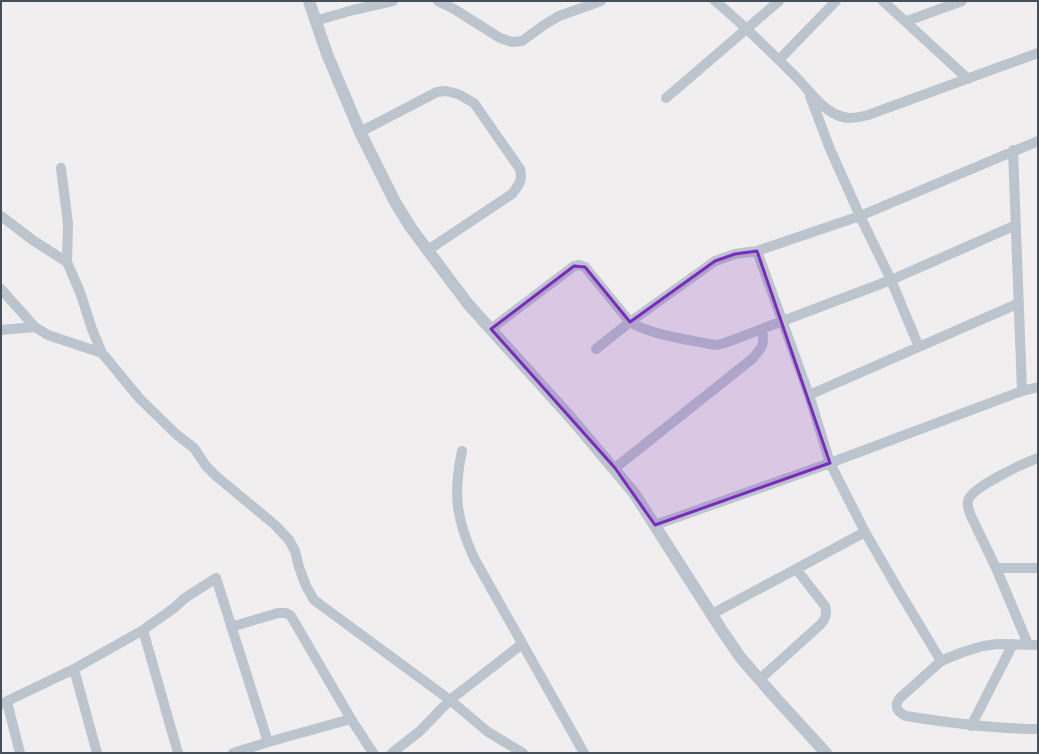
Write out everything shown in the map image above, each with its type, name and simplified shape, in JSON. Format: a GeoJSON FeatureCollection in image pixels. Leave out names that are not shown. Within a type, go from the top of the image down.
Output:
{"type":"FeatureCollection","features":[{"type":"Feature","properties":{"kind":"street"},"geometry":{"type":"LineString","coordinates":[[308,1],[327,54],[360,132],[395,202],[411,228],[468,304],[615,468],[634,493],[740,657],[826,753]]}},
{"type":"Feature","properties":{"kind":"street"},"geometry":{"type":"LineString","coordinates":[[315,21],[365,4],[393,1]]}},
{"type":"Feature","properties":{"kind":"street"},"geometry":{"type":"LineString","coordinates":[[438,1],[454,9],[500,38],[512,42],[522,41],[544,24],[559,16],[601,1]]}},
{"type":"Feature","properties":{"kind":"street"},"geometry":{"type":"LineString","coordinates":[[666,98],[778,1]]}},
{"type":"Feature","properties":{"kind":"street"},"geometry":{"type":"LineString","coordinates":[[779,60],[836,1]]}},
{"type":"Feature","properties":{"kind":"street"},"geometry":{"type":"LineString","coordinates":[[883,1],[907,21],[968,79]]}},
{"type":"Feature","properties":{"kind":"street"},"geometry":{"type":"LineString","coordinates":[[907,21],[962,1]]}},
{"type":"Feature","properties":{"kind":"street"},"geometry":{"type":"LineString","coordinates":[[719,2],[807,88],[820,104],[835,114],[845,118],[856,118],[868,115],[1038,53]]}},
{"type":"Feature","properties":{"kind":"street"},"geometry":{"type":"LineString","coordinates":[[807,88],[830,149],[891,280],[919,347]]}},
{"type":"Feature","properties":{"kind":"street"},"geometry":{"type":"LineString","coordinates":[[360,132],[437,92],[446,91],[458,94],[474,103],[520,169],[522,180],[512,194],[428,250]]}},
{"type":"Feature","properties":{"kind":"street"},"geometry":{"type":"LineString","coordinates":[[596,349],[630,322],[715,261],[735,254],[757,251],[860,216],[1013,150],[1038,141]]}},
{"type":"Feature","properties":{"kind":"street"},"geometry":{"type":"LineString","coordinates":[[1013,150],[1022,392]]}},
{"type":"Feature","properties":{"kind":"street"},"geometry":{"type":"LineString","coordinates":[[61,168],[68,224],[67,262],[80,292],[92,329],[102,353],[140,399],[176,434],[194,448],[206,466],[275,525],[289,540],[295,551],[306,586],[314,600],[450,700],[488,732],[524,753]]}},
{"type":"Feature","properties":{"kind":"street"},"geometry":{"type":"LineString","coordinates":[[1,216],[67,262]]}},
{"type":"Feature","properties":{"kind":"street"},"geometry":{"type":"LineString","coordinates":[[491,329],[574,266],[580,265],[585,267],[630,322],[637,327],[708,344],[725,344],[891,280],[1016,225]]}},
{"type":"Feature","properties":{"kind":"street"},"geometry":{"type":"LineString","coordinates":[[757,251],[809,395],[830,463],[898,591],[941,661]]}},
{"type":"Feature","properties":{"kind":"street"},"geometry":{"type":"LineString","coordinates":[[1,289],[35,327],[48,335],[102,353]]}},
{"type":"Feature","properties":{"kind":"street"},"geometry":{"type":"LineString","coordinates":[[809,395],[1019,303]]}},
{"type":"Feature","properties":{"kind":"street"},"geometry":{"type":"LineString","coordinates":[[1,330],[35,327]]}},
{"type":"Feature","properties":{"kind":"street"},"geometry":{"type":"LineString","coordinates":[[615,468],[752,359],[762,347],[764,339],[762,330]]}},
{"type":"Feature","properties":{"kind":"street"},"geometry":{"type":"LineString","coordinates":[[655,525],[1038,387]]}},
{"type":"Feature","properties":{"kind":"street"},"geometry":{"type":"LineString","coordinates":[[462,451],[458,469],[457,491],[458,513],[464,537],[474,558],[584,753]]}},
{"type":"Feature","properties":{"kind":"street"},"geometry":{"type":"LineString","coordinates":[[1038,458],[982,486],[973,492],[968,500],[968,508],[971,516],[1033,644],[983,646],[941,661],[897,702],[899,713],[906,716],[971,726],[1038,729]]}},
{"type":"Feature","properties":{"kind":"street"},"geometry":{"type":"LineString","coordinates":[[712,614],[866,532]]}},
{"type":"Feature","properties":{"kind":"street"},"geometry":{"type":"LineString","coordinates":[[996,568],[1038,568]]}},
{"type":"Feature","properties":{"kind":"street"},"geometry":{"type":"LineString","coordinates":[[760,679],[821,624],[825,618],[826,612],[824,606],[797,570]]}},
{"type":"Feature","properties":{"kind":"street"},"geometry":{"type":"LineString","coordinates":[[20,753],[4,703],[74,669],[143,630],[174,608],[185,598],[216,578],[268,742]]}},
{"type":"Feature","properties":{"kind":"street"},"geometry":{"type":"LineString","coordinates":[[231,627],[278,613],[286,613],[292,616],[351,719],[373,753]]}},
{"type":"Feature","properties":{"kind":"street"},"geometry":{"type":"LineString","coordinates":[[143,630],[178,753]]}},
{"type":"Feature","properties":{"kind":"street"},"geometry":{"type":"LineString","coordinates":[[392,753],[420,731],[450,700],[522,644]]}},
{"type":"Feature","properties":{"kind":"street"},"geometry":{"type":"LineString","coordinates":[[971,726],[1013,644]]}},
{"type":"Feature","properties":{"kind":"street"},"geometry":{"type":"LineString","coordinates":[[74,669],[97,753]]}},
{"type":"Feature","properties":{"kind":"street"},"geometry":{"type":"LineString","coordinates":[[233,753],[351,719]]}},
{"type":"Feature","properties":{"kind":"highlighted area"},"geometry":{"type":"Polygon","coordinates":[[[757,251],[830,463],[655,525],[615,468],[491,329],[574,266],[585,267],[630,322],[715,261],[735,254],[757,251]]]}}]}
